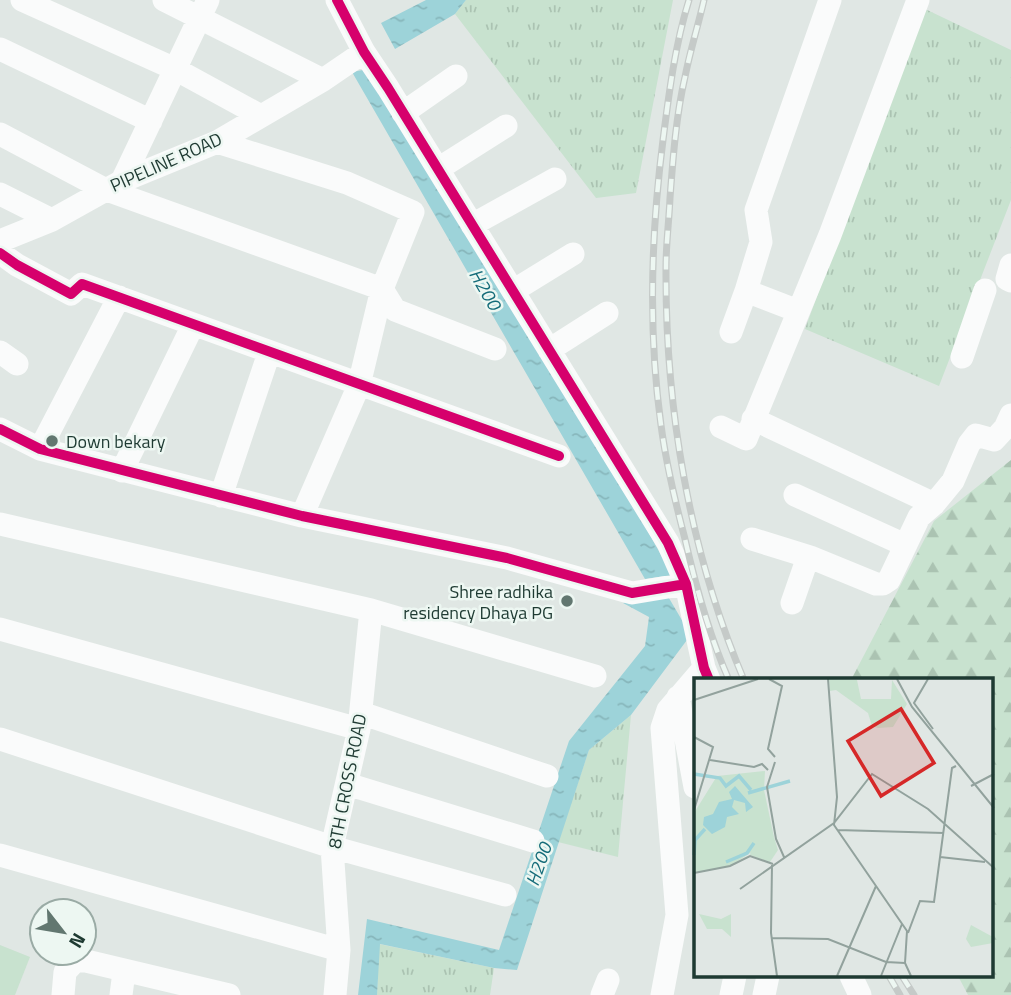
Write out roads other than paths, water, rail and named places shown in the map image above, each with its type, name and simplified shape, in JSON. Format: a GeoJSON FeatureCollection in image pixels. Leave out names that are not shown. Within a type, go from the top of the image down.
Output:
{"type":"FeatureCollection","features":[{"type":"Feature","properties":{"kind":"street"},"geometry":{"type":"LineString","coordinates":[[22,0],[175,69],[261,116]]}},
{"type":"Feature","properties":{"kind":"street"},"geometry":{"type":"LineString","coordinates":[[164,0],[204,9],[323,80]]}},
{"type":"Feature","properties":{"kind":"street"},"geometry":{"type":"LineString","coordinates":[[337,0],[364,52],[668,543],[686,584],[706,674]]}},
{"type":"Feature","properties":{"kind":"street"},"geometry":{"type":"LineString","coordinates":[[731,332],[761,242],[755,209],[830,0]]}},
{"type":"Feature","properties":{"kind":"street"},"geometry":{"type":"LineString","coordinates":[[721,427],[746,439],[830,235],[918,0]]}},
{"type":"Feature","properties":{"kind":"street"},"geometry":{"type":"LineString","coordinates":[[113,185],[151,121],[204,9]]}},
{"type":"Feature","properties":{"kind":"street"},"geometry":{"type":"LineString","coordinates":[[0,49],[151,121]]}},
{"type":"Feature","properties":{"kind":"street","name":"PIPELINE ROAD"},"geometry":{"type":"LineString","coordinates":[[0,241],[52,220],[113,185],[217,142],[323,80],[364,52]]}},
{"type":"Feature","properties":{"kind":"street"},"geometry":{"type":"LineString","coordinates":[[403,113],[456,76]]}},
{"type":"Feature","properties":{"kind":"street"},"geometry":{"type":"LineString","coordinates":[[438,169],[506,126]]}},
{"type":"Feature","properties":{"kind":"street"},"geometry":{"type":"LineString","coordinates":[[0,134],[113,185],[382,289],[395,310],[495,349]]}},
{"type":"Feature","properties":{"kind":"street"},"geometry":{"type":"LineString","coordinates":[[217,142],[347,183],[413,212],[382,289],[359,385],[302,516]]}},
{"type":"Feature","properties":{"kind":"street"},"geometry":{"type":"LineString","coordinates":[[472,225],[555,179]]}},
{"type":"Feature","properties":{"kind":"street"},"geometry":{"type":"LineString","coordinates":[[0,194],[52,220]]}},
{"type":"Feature","properties":{"kind":"street"},"geometry":{"type":"LineString","coordinates":[[0,253],[71,294],[82,284],[559,456]]}},
{"type":"Feature","properties":{"kind":"street"},"geometry":{"type":"LineString","coordinates":[[513,291],[573,254]]}},
{"type":"Feature","properties":{"kind":"street"},"geometry":{"type":"LineString","coordinates":[[1011,265],[1007,279],[1011,281]]}},
{"type":"Feature","properties":{"kind":"street"},"geometry":{"type":"LineString","coordinates":[[962,358],[985,290]]}},
{"type":"Feature","properties":{"kind":"street"},"geometry":{"type":"LineString","coordinates":[[746,291],[798,311]]}},
{"type":"Feature","properties":{"kind":"street"},"geometry":{"type":"LineString","coordinates":[[40,449],[120,297]]}},
{"type":"Feature","properties":{"kind":"street"},"geometry":{"type":"LineString","coordinates":[[549,350],[607,313]]}},
{"type":"Feature","properties":{"kind":"street"},"geometry":{"type":"LineString","coordinates":[[122,471],[193,326]]}},
{"type":"Feature","properties":{"kind":"street"},"geometry":{"type":"LineString","coordinates":[[221,496],[270,353]]}},
{"type":"Feature","properties":{"kind":"street"},"geometry":{"type":"LineString","coordinates":[[752,539],[808,556],[876,584],[883,584],[889,580],[919,517],[953,481],[969,444],[976,435],[994,440],[1011,415]]}},
{"type":"Feature","properties":{"kind":"street"},"geometry":{"type":"LineString","coordinates":[[753,419],[934,504]]}},
{"type":"Feature","properties":{"kind":"street"},"geometry":{"type":"LineString","coordinates":[[0,429],[40,449],[122,471],[302,516],[507,558],[632,593],[686,584]]}},
{"type":"Feature","properties":{"kind":"street"},"geometry":{"type":"LineString","coordinates":[[795,495],[905,545]]}},
{"type":"Feature","properties":{"kind":"street"},"geometry":{"type":"LineString","coordinates":[[0,524],[371,610],[595,676]]}},
{"type":"Feature","properties":{"kind":"street"},"geometry":{"type":"LineString","coordinates":[[792,603],[808,556]]}},
{"type":"Feature","properties":{"kind":"street","name":"8TH CROSS ROAD"},"geometry":{"type":"LineString","coordinates":[[335,995],[339,950],[332,847],[360,721],[371,610]]}},
{"type":"Feature","properties":{"kind":"street"},"geometry":{"type":"LineString","coordinates":[[0,629],[360,721],[547,776]]}},
{"type":"Feature","properties":{"kind":"street"},"geometry":{"type":"LineString","coordinates":[[662,995],[677,915],[662,728],[668,710],[678,696],[694,683]]}},
{"type":"Feature","properties":{"kind":"street"},"geometry":{"type":"LineString","coordinates":[[678,696],[694,782]]}},
{"type":"Feature","properties":{"kind":"street"},"geometry":{"type":"LineString","coordinates":[[0,739],[332,847],[505,895]]}},
{"type":"Feature","properties":{"kind":"street"},"geometry":{"type":"LineString","coordinates":[[347,784],[533,841]]}},
{"type":"Feature","properties":{"kind":"street"},"geometry":{"type":"LineString","coordinates":[[0,855],[339,950]]}},
{"type":"Feature","properties":{"kind":"street"},"geometry":{"type":"LineString","coordinates":[[63,995],[65,971],[75,961],[86,961],[229,995]]}},
{"type":"Feature","properties":{"kind":"street"},"geometry":{"type":"LineString","coordinates":[[121,995],[124,972]]}},
{"type":"Feature","properties":{"kind":"street"},"geometry":{"type":"LineString","coordinates":[[852,978],[860,995]]}},
{"type":"Feature","properties":{"kind":"water"},"geometry":{"type":"Polygon","coordinates":[[[426,0],[466,0],[455,14],[395,49],[381,23],[426,0]]]}},
{"type":"Feature","properties":{"kind":"water","name":"H200"},"geometry":{"type":"Polygon","coordinates":[[[368,69],[639,515],[672,575],[645,579],[352,72],[368,69]]]}},
{"type":"Feature","properties":{"kind":"water","name":"H200"},"geometry":{"type":"Polygon","coordinates":[[[666,593],[693,639],[687,640],[631,715],[589,750],[517,970],[494,968],[380,944],[377,995],[358,995],[367,919],[499,950],[569,741],[645,646],[649,617],[623,603],[666,593]]]}},
{"type":"Feature","properties":{"kind":"railway"},"geometry":{"type":"LineString","coordinates":[[689,0],[673,69],[659,175],[653,282],[654,354],[661,425],[674,496],[704,611],[728,678]]}},
{"type":"Feature","properties":{"kind":"railway"},"geometry":{"type":"LineString","coordinates":[[704,0],[687,67],[675,137],[666,250],[670,372],[684,478],[695,530],[708,581],[743,678]]}},
{"type":"Feature","properties":{"kind":"railway"},"geometry":{"type":"LineString","coordinates":[[890,978],[900,995]]}},
{"type":"Feature","properties":{"kind":"railway"},"geometry":{"type":"LineString","coordinates":[[903,978],[914,995]]}},
{"type":"Feature","properties":{"kind":"place","name":"Down bekary"},"geometry":{"type":"Point","coordinates":[52,441]}},
{"type":"Feature","properties":{"kind":"place","name":"Shree radhika residency Dhaya PG"},"geometry":{"type":"Point","coordinates":[567,601]}}]}
